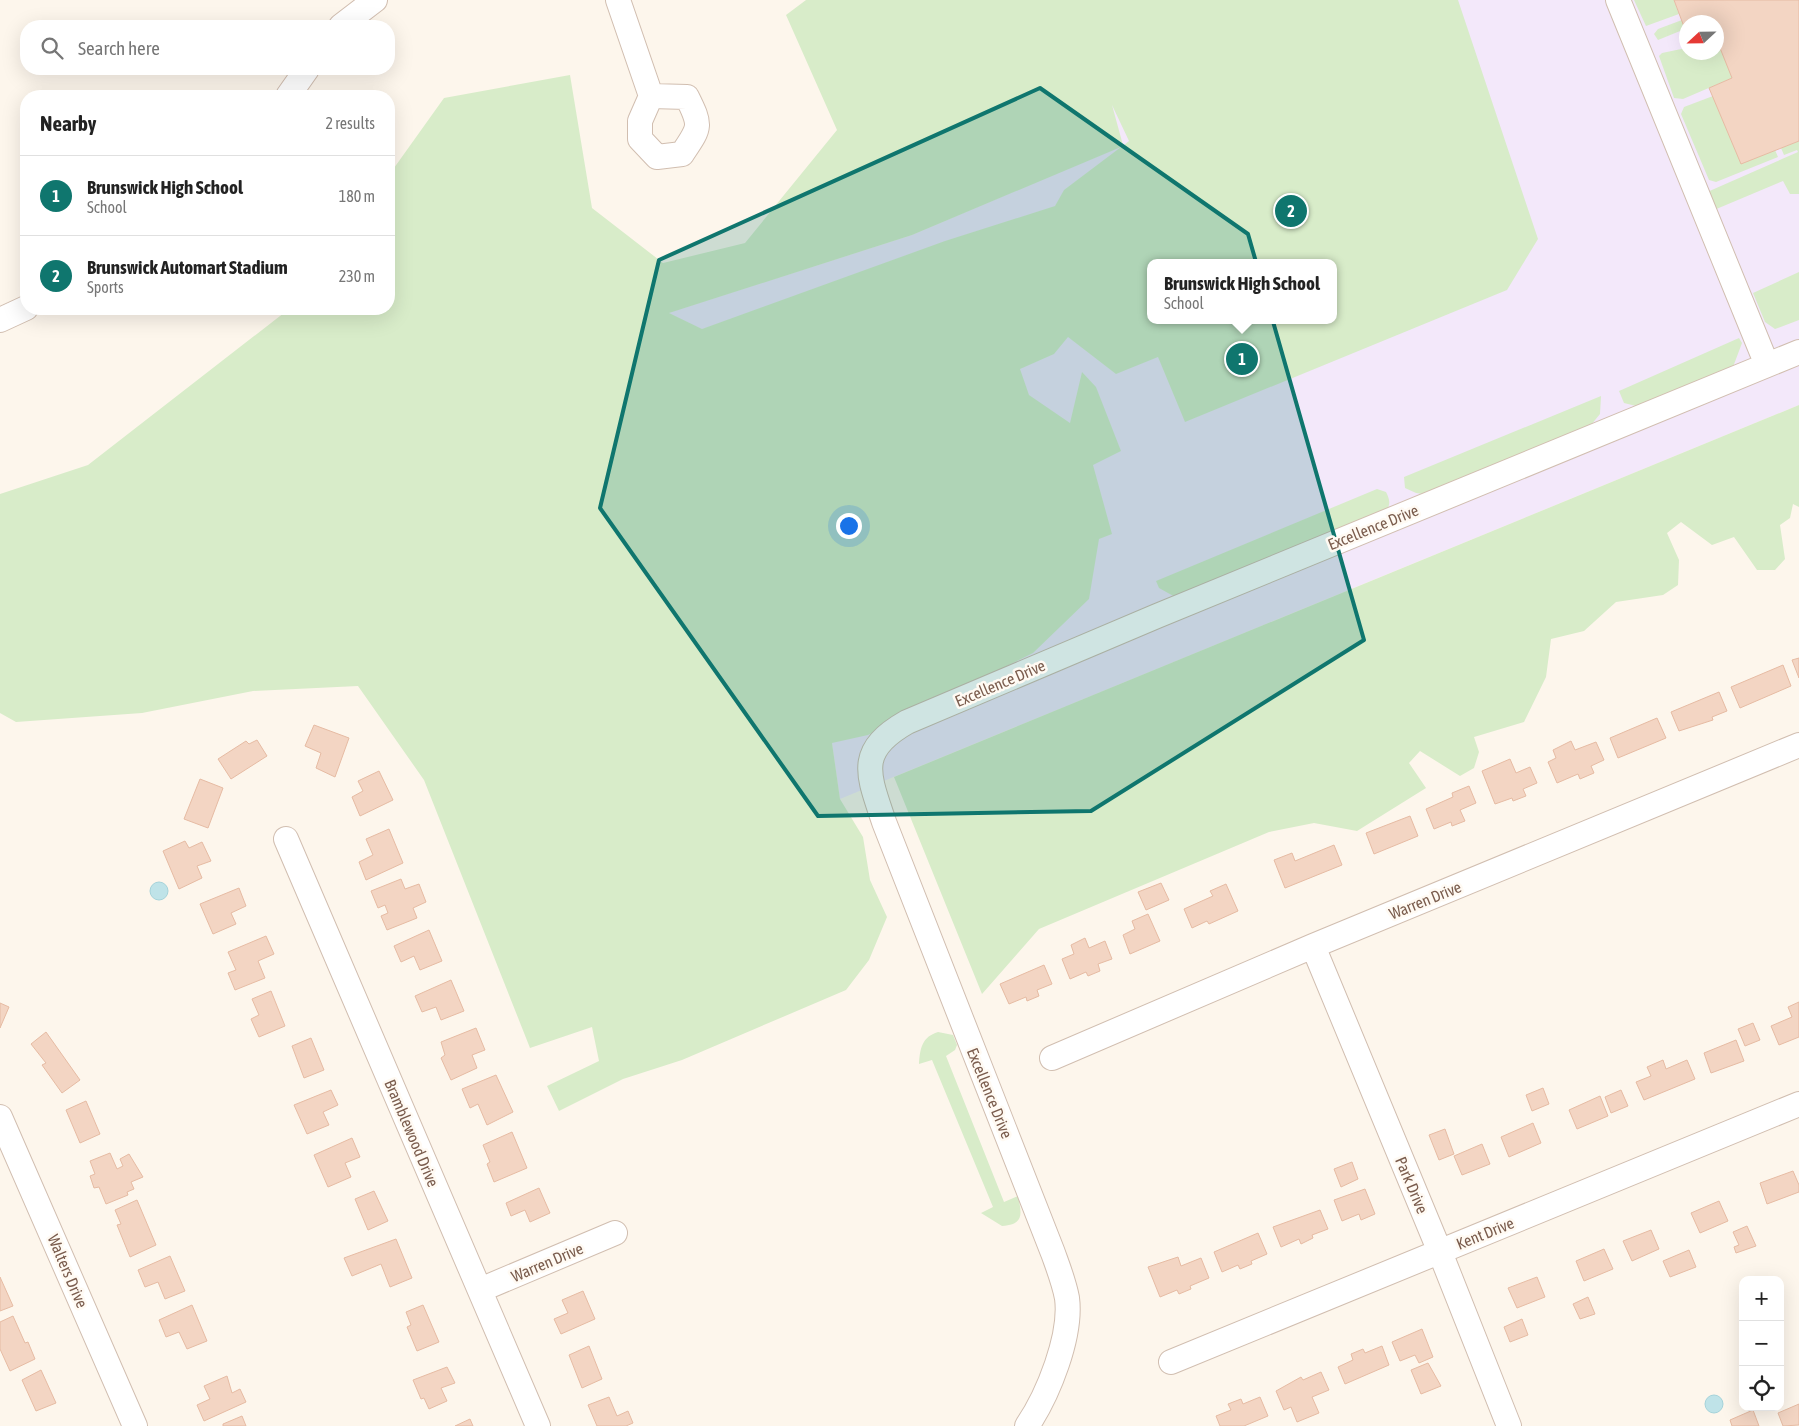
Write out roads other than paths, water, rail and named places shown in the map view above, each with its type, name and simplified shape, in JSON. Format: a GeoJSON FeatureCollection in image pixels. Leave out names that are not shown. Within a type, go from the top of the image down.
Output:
{"type":"FeatureCollection","features":[{"type":"Feature","properties":{"kind":"street"},"geometry":{"type":"LineString","coordinates":[[349,20],[375,0]]}},
{"type":"Feature","properties":{"kind":"street"},"geometry":{"type":"LineString","coordinates":[[618,0],[651,96]]}},
{"type":"Feature","properties":{"kind":"street"},"geometry":{"type":"LineString","coordinates":[[1618,0],[1767,364]]}},
{"type":"Feature","properties":{"kind":"street"},"geometry":{"type":"LineString","coordinates":[[292,90],[303,75]]}},
{"type":"Feature","properties":{"kind":"street"},"geometry":{"type":"LineString","coordinates":[[0,320],[20,311]]}},
{"type":"Feature","properties":{"kind":"street","name":"Excellence Drive"},"geometry":{"type":"LineString","coordinates":[[1027,1426],[1049,1382],[1064,1335],[1067,1298],[1053,1253],[884,822],[870,773],[872,755],[878,743],[889,733],[916,718],[1799,352]]}},
{"type":"Feature","properties":{"kind":"street","name":"Warren Drive"},"geometry":{"type":"LineString","coordinates":[[1052,1058],[1313,946],[1799,745]]}},
{"type":"Feature","properties":{"kind":"street","name":"Bramblewood Drive"},"geometry":{"type":"LineString","coordinates":[[286,839],[538,1426]]}},
{"type":"Feature","properties":{"kind":"street","name":"Park Drive"},"geometry":{"type":"LineString","coordinates":[[1313,946],[1440,1252],[1508,1426]]}},
{"type":"Feature","properties":{"kind":"street","name":"Kent Drive"},"geometry":{"type":"LineString","coordinates":[[1171,1362],[1799,1104]]}},
{"type":"Feature","properties":{"kind":"street","name":"Walters Drive"},"geometry":{"type":"LineString","coordinates":[[0,1116],[135,1426]]}},
{"type":"Feature","properties":{"kind":"street","name":"Warren Drive"},"geometry":{"type":"LineString","coordinates":[[480,1290],[615,1233]]}},
{"type":"Feature","properties":{"kind":"water"},"geometry":{"type":"Polygon","coordinates":[[[155,882],[163,882],[168,887],[166,898],[155,900],[150,895],[150,887],[155,882]]]}},
{"type":"Feature","properties":{"kind":"water"},"geometry":{"type":"Polygon","coordinates":[[[1710,1395],[1718,1395],[1723,1400],[1721,1411],[1710,1413],[1705,1408],[1705,1400],[1710,1395]]]}},
{"type":"Feature","properties":{"kind":"place","name":"Brunswick Automart Stadium"},"geometry":{"type":"Point","coordinates":[1291,211]}},
{"type":"Feature","properties":{"kind":"place","name":"Brunswick High School"},"geometry":{"type":"Point","coordinates":[1242,359]}}]}
